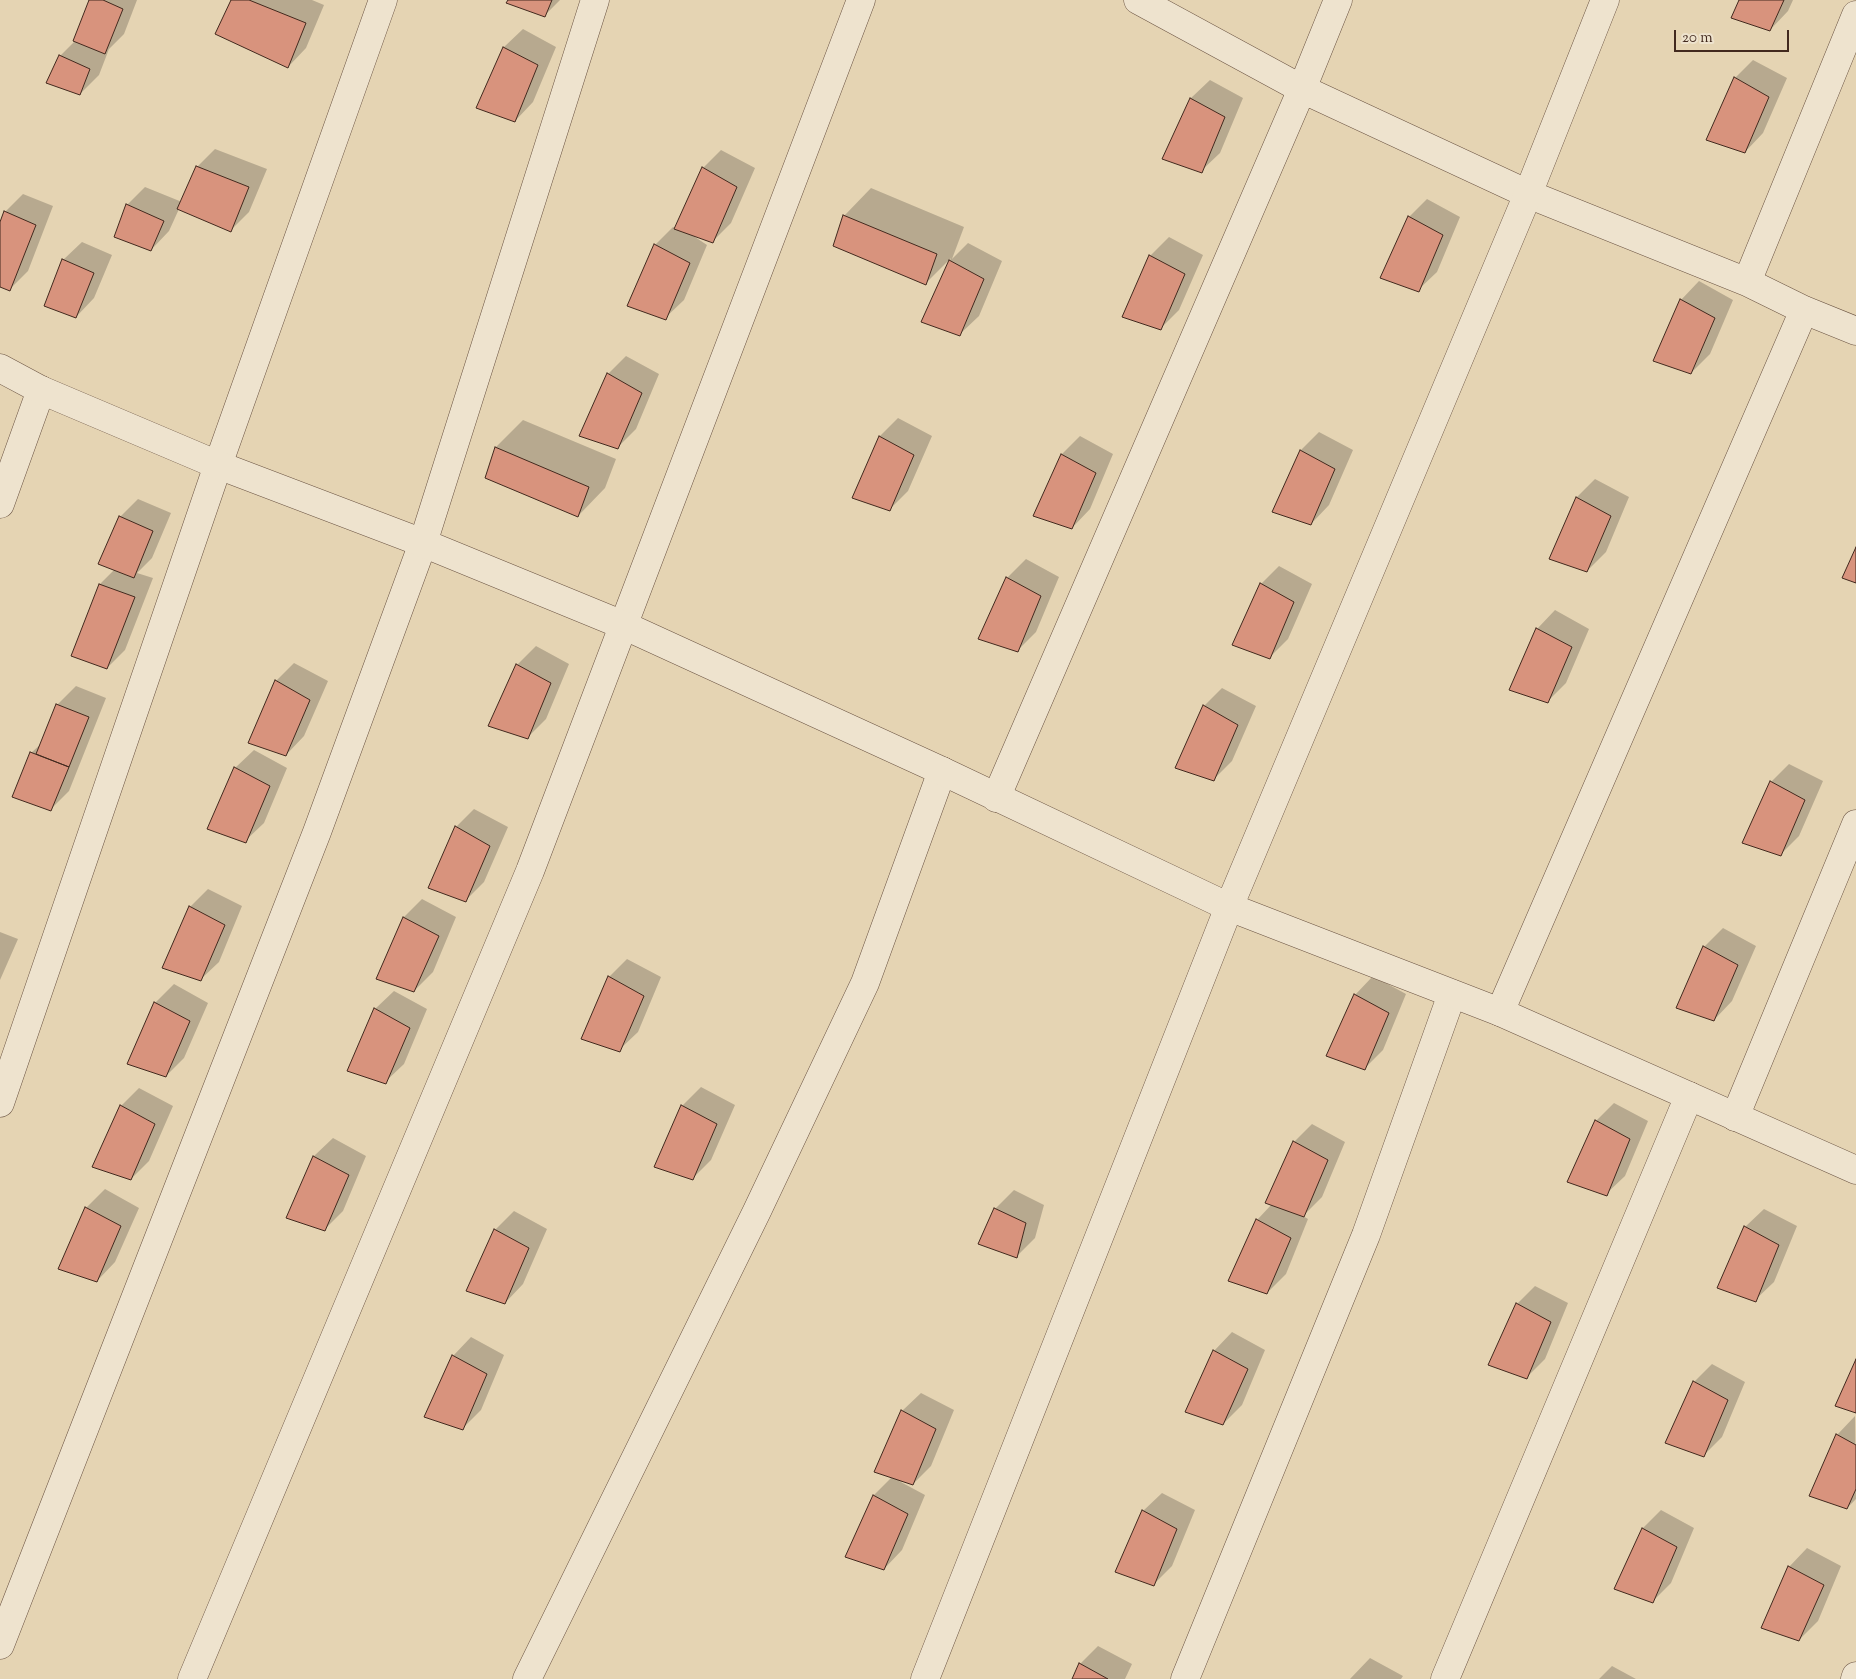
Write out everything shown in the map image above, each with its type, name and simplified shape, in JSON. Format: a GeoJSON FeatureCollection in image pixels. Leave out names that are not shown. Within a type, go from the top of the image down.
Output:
{"type":"FeatureCollection","features":[{"type":"Feature","properties":{"kind":"street"},"geometry":{"type":"LineString","coordinates":[[0,1103],[218,465],[383,0]]}},
{"type":"Feature","properties":{"kind":"street"},"geometry":{"type":"LineString","coordinates":[[0,1645],[317,832],[422,543],[595,0]]}},
{"type":"Feature","properties":{"kind":"street"},"geometry":{"type":"LineString","coordinates":[[192,1679],[530,871],[861,0]]}},
{"type":"Feature","properties":{"kind":"street"},"geometry":{"type":"LineString","coordinates":[[1138,0],[1302,88],[1528,194],[1747,282],[1804,310],[1856,331]]}},
{"type":"Feature","properties":{"kind":"street"},"geometry":{"type":"LineString","coordinates":[[996,798],[1302,88],[1338,0]]}},
{"type":"Feature","properties":{"kind":"street"},"geometry":{"type":"LineString","coordinates":[[925,1679],[1229,906],[1528,194],[1605,0]]}},
{"type":"Feature","properties":{"kind":"street"},"geometry":{"type":"LineString","coordinates":[[1747,282],[1856,15]]}},
{"type":"Feature","properties":{"kind":"street"},"geometry":{"type":"LineString","coordinates":[[1500,1012],[1804,310]]}},
{"type":"Feature","properties":{"kind":"street"},"geometry":{"type":"LineString","coordinates":[[0,368],[41,390],[218,465],[422,543],[624,625],[942,771],[1229,906],[1500,1012],[1856,1170]]}},
{"type":"Feature","properties":{"kind":"street"},"geometry":{"type":"LineString","coordinates":[[0,504],[41,390]]}},
{"type":"Feature","properties":{"kind":"street"},"geometry":{"type":"LineString","coordinates":[[527,1679],[757,1212],[865,983],[942,771]]}},
{"type":"Feature","properties":{"kind":"street"},"geometry":{"type":"LineString","coordinates":[[1734,1117],[1856,824]]}},
{"type":"Feature","properties":{"kind":"street"},"geometry":{"type":"LineString","coordinates":[[1185,1679],[1366,1235],[1452,994]]}},
{"type":"Feature","properties":{"kind":"street"},"geometry":{"type":"LineString","coordinates":[[1445,1679],[1690,1096]]}},
{"type":"Feature","properties":{"kind":"building"},"geometry":{"type":"Polygon","coordinates":[[[89,0],[103,0],[123,9],[105,54],[73,41],[89,0]]]}},
{"type":"Feature","properties":{"kind":"building"},"geometry":{"type":"Polygon","coordinates":[[[231,0],[249,0],[306,23],[288,68],[215,34],[231,0]]]}},
{"type":"Feature","properties":{"kind":"building"},"geometry":{"type":"Polygon","coordinates":[[[508,0],[552,0],[545,17],[506,3],[508,0]]]}},
{"type":"Feature","properties":{"kind":"building"},"geometry":{"type":"Polygon","coordinates":[[[1739,0],[1784,0],[1770,31],[1731,18],[1739,0]]]}},
{"type":"Feature","properties":{"kind":"building"},"geometry":{"type":"Polygon","coordinates":[[[503,47],[538,65],[515,122],[476,108],[503,47]]]}},
{"type":"Feature","properties":{"kind":"building"},"geometry":{"type":"Polygon","coordinates":[[[59,55],[90,69],[80,95],[46,83],[59,55]]]}},
{"type":"Feature","properties":{"kind":"building"},"geometry":{"type":"Polygon","coordinates":[[[1734,77],[1769,97],[1745,153],[1706,140],[1734,77]]]}},
{"type":"Feature","properties":{"kind":"building"},"geometry":{"type":"Polygon","coordinates":[[[1190,98],[1225,117],[1202,173],[1162,159],[1190,98]]]}},
{"type":"Feature","properties":{"kind":"building"},"geometry":{"type":"Polygon","coordinates":[[[196,166],[249,187],[231,232],[177,209],[196,166]]]}},
{"type":"Feature","properties":{"kind":"building"},"geometry":{"type":"Polygon","coordinates":[[[702,167],[737,187],[713,243],[674,229],[702,167]]]}},
{"type":"Feature","properties":{"kind":"building"},"geometry":{"type":"Polygon","coordinates":[[[126,204],[164,221],[151,251],[114,237],[126,204]]]}},
{"type":"Feature","properties":{"kind":"building"},"geometry":{"type":"Polygon","coordinates":[[[4,211],[36,225],[10,291],[0,287],[0,222],[4,211]]]}},
{"type":"Feature","properties":{"kind":"building"},"geometry":{"type":"Polygon","coordinates":[[[843,215],[937,254],[926,285],[833,246],[843,215]]]}},
{"type":"Feature","properties":{"kind":"building"},"geometry":{"type":"Polygon","coordinates":[[[1408,216],[1443,235],[1419,292],[1380,278],[1408,216]]]}},
{"type":"Feature","properties":{"kind":"building"},"geometry":{"type":"Polygon","coordinates":[[[654,244],[690,263],[666,320],[627,306],[654,244]]]}},
{"type":"Feature","properties":{"kind":"building"},"geometry":{"type":"Polygon","coordinates":[[[1149,255],[1185,274],[1161,330],[1122,317],[1149,255]]]}},
{"type":"Feature","properties":{"kind":"building"},"geometry":{"type":"Polygon","coordinates":[[[62,259],[94,273],[76,318],[44,306],[62,259]]]}},
{"type":"Feature","properties":{"kind":"building"},"geometry":{"type":"Polygon","coordinates":[[[949,260],[984,279],[960,336],[921,322],[949,260]]]}},
{"type":"Feature","properties":{"kind":"building"},"geometry":{"type":"Polygon","coordinates":[[[1680,299],[1715,318],[1691,374],[1653,361],[1680,299]]]}},
{"type":"Feature","properties":{"kind":"building"},"geometry":{"type":"Polygon","coordinates":[[[607,373],[642,393],[618,449],[579,436],[607,373]]]}},
{"type":"Feature","properties":{"kind":"building"},"geometry":{"type":"Polygon","coordinates":[[[879,436],[914,455],[890,511],[852,498],[879,436]]]}},
{"type":"Feature","properties":{"kind":"building"},"geometry":{"type":"Polygon","coordinates":[[[495,447],[589,487],[578,517],[485,478],[495,447]]]}},
{"type":"Feature","properties":{"kind":"building"},"geometry":{"type":"Polygon","coordinates":[[[1300,450],[1335,469],[1311,525],[1272,512],[1300,450]]]}},
{"type":"Feature","properties":{"kind":"building"},"geometry":{"type":"Polygon","coordinates":[[[1061,454],[1096,473],[1072,529],[1033,516],[1061,454]]]}},
{"type":"Feature","properties":{"kind":"building"},"geometry":{"type":"Polygon","coordinates":[[[1576,497],[1611,516],[1587,572],[1549,559],[1576,497]]]}},
{"type":"Feature","properties":{"kind":"building"},"geometry":{"type":"Polygon","coordinates":[[[119,516],[153,531],[134,578],[98,564],[119,516]]]}},
{"type":"Feature","properties":{"kind":"building"},"geometry":{"type":"Polygon","coordinates":[[[1856,547],[1856,583],[1842,578],[1856,547]]]}},
{"type":"Feature","properties":{"kind":"building"},"geometry":{"type":"Polygon","coordinates":[[[1006,577],[1041,596],[1018,652],[978,639],[1006,577]]]}},
{"type":"Feature","properties":{"kind":"building"},"geometry":{"type":"Polygon","coordinates":[[[1260,583],[1294,602],[1270,659],[1232,645],[1260,583]]]}},
{"type":"Feature","properties":{"kind":"building"},"geometry":{"type":"Polygon","coordinates":[[[99,584],[135,597],[107,669],[71,656],[99,584]]]}},
{"type":"Feature","properties":{"kind":"building"},"geometry":{"type":"Polygon","coordinates":[[[1536,628],[1572,647],[1548,703],[1509,690],[1536,628]]]}},
{"type":"Feature","properties":{"kind":"building"},"geometry":{"type":"Polygon","coordinates":[[[516,664],[551,683],[528,739],[488,726],[516,664]]]}},
{"type":"Feature","properties":{"kind":"building"},"geometry":{"type":"Polygon","coordinates":[[[275,680],[310,700],[286,756],[248,743],[275,680]]]}},
{"type":"Feature","properties":{"kind":"building"},"geometry":{"type":"Polygon","coordinates":[[[56,704],[89,717],[69,767],[36,754],[56,704]]]}},
{"type":"Feature","properties":{"kind":"building"},"geometry":{"type":"Polygon","coordinates":[[[1203,705],[1238,725],[1214,781],[1175,768],[1203,705]]]}},
{"type":"Feature","properties":{"kind":"building"},"geometry":{"type":"Polygon","coordinates":[[[30,752],[69,767],[51,811],[12,797],[30,752]]]}},
{"type":"Feature","properties":{"kind":"building"},"geometry":{"type":"Polygon","coordinates":[[[234,767],[270,786],[246,843],[207,829],[234,767]]]}},
{"type":"Feature","properties":{"kind":"building"},"geometry":{"type":"Polygon","coordinates":[[[1770,781],[1805,800],[1781,856],[1742,843],[1770,781]]]}},
{"type":"Feature","properties":{"kind":"building"},"geometry":{"type":"Polygon","coordinates":[[[455,826],[490,846],[466,902],[428,888],[455,826]]]}},
{"type":"Feature","properties":{"kind":"building"},"geometry":{"type":"Polygon","coordinates":[[[189,906],[225,925],[201,981],[162,968],[189,906]]]}},
{"type":"Feature","properties":{"kind":"building"},"geometry":{"type":"Polygon","coordinates":[[[403,917],[439,936],[414,992],[376,979],[403,917]]]}},
{"type":"Feature","properties":{"kind":"building"},"geometry":{"type":"Polygon","coordinates":[[[1703,946],[1738,965],[1714,1021],[1676,1008],[1703,946]]]}},
{"type":"Feature","properties":{"kind":"building"},"geometry":{"type":"Polygon","coordinates":[[[608,976],[644,996],[620,1052],[581,1039],[608,976]]]}},
{"type":"Feature","properties":{"kind":"building"},"geometry":{"type":"Polygon","coordinates":[[[1354,994],[1389,1013],[1365,1070],[1326,1056],[1354,994]]]}},
{"type":"Feature","properties":{"kind":"building"},"geometry":{"type":"Polygon","coordinates":[[[154,1002],[190,1021],[166,1077],[127,1064],[154,1002]]]}},
{"type":"Feature","properties":{"kind":"building"},"geometry":{"type":"Polygon","coordinates":[[[374,1008],[410,1028],[386,1084],[347,1071],[374,1008]]]}},
{"type":"Feature","properties":{"kind":"building"},"geometry":{"type":"Polygon","coordinates":[[[120,1105],[155,1124],[131,1180],[92,1167],[120,1105]]]}},
{"type":"Feature","properties":{"kind":"building"},"geometry":{"type":"Polygon","coordinates":[[[681,1105],[717,1124],[693,1180],[654,1167],[681,1105]]]}},
{"type":"Feature","properties":{"kind":"building"},"geometry":{"type":"Polygon","coordinates":[[[1595,1120],[1630,1139],[1607,1196],[1567,1182],[1595,1120]]]}},
{"type":"Feature","properties":{"kind":"building"},"geometry":{"type":"Polygon","coordinates":[[[1293,1141],[1328,1160],[1304,1217],[1265,1203],[1293,1141]]]}},
{"type":"Feature","properties":{"kind":"building"},"geometry":{"type":"Polygon","coordinates":[[[313,1156],[349,1175],[325,1231],[286,1218],[313,1156]]]}},
{"type":"Feature","properties":{"kind":"building"},"geometry":{"type":"Polygon","coordinates":[[[85,1207],[121,1226],[97,1282],[58,1269],[85,1207]]]}},
{"type":"Feature","properties":{"kind":"building"},"geometry":{"type":"Polygon","coordinates":[[[994,1208],[1026,1223],[1017,1258],[978,1244],[994,1208]]]}},
{"type":"Feature","properties":{"kind":"building"},"geometry":{"type":"Polygon","coordinates":[[[1256,1219],[1291,1238],[1267,1294],[1228,1281],[1256,1219]]]}},
{"type":"Feature","properties":{"kind":"building"},"geometry":{"type":"Polygon","coordinates":[[[1744,1226],[1779,1245],[1756,1302],[1717,1288],[1744,1226]]]}},
{"type":"Feature","properties":{"kind":"building"},"geometry":{"type":"Polygon","coordinates":[[[494,1229],[529,1248],[505,1304],[466,1291],[494,1229]]]}},
{"type":"Feature","properties":{"kind":"building"},"geometry":{"type":"Polygon","coordinates":[[[1516,1303],[1551,1322],[1527,1379],[1488,1365],[1516,1303]]]}},
{"type":"Feature","properties":{"kind":"building"},"geometry":{"type":"Polygon","coordinates":[[[1213,1350],[1248,1369],[1223,1425],[1185,1412],[1213,1350]]]}},
{"type":"Feature","properties":{"kind":"building"},"geometry":{"type":"Polygon","coordinates":[[[452,1355],[487,1374],[463,1430],[424,1417],[452,1355]]]}},
{"type":"Feature","properties":{"kind":"building"},"geometry":{"type":"Polygon","coordinates":[[[1856,1359],[1856,1413],[1835,1406],[1856,1359]]]}},
{"type":"Feature","properties":{"kind":"building"},"geometry":{"type":"Polygon","coordinates":[[[1693,1381],[1728,1400],[1704,1457],[1665,1443],[1693,1381]]]}},
{"type":"Feature","properties":{"kind":"building"},"geometry":{"type":"Polygon","coordinates":[[[901,1410],[936,1429],[913,1485],[874,1472],[901,1410]]]}},
{"type":"Feature","properties":{"kind":"building"},"geometry":{"type":"Polygon","coordinates":[[[1836,1434],[1856,1445],[1856,1489],[1847,1509],[1809,1496],[1836,1434]]]}},
{"type":"Feature","properties":{"kind":"building"},"geometry":{"type":"Polygon","coordinates":[[[873,1495],[908,1514],[884,1570],[845,1557],[873,1495]]]}},
{"type":"Feature","properties":{"kind":"building"},"geometry":{"type":"Polygon","coordinates":[[[1142,1510],[1177,1529],[1154,1586],[1115,1572],[1142,1510]]]}},
{"type":"Feature","properties":{"kind":"building"},"geometry":{"type":"Polygon","coordinates":[[[1642,1528],[1677,1547],[1653,1603],[1614,1589],[1642,1528]]]}},
{"type":"Feature","properties":{"kind":"building"},"geometry":{"type":"Polygon","coordinates":[[[1788,1566],[1824,1585],[1799,1641],[1761,1628],[1788,1566]]]}},
{"type":"Feature","properties":{"kind":"building"},"geometry":{"type":"Polygon","coordinates":[[[1079,1663],[1108,1679],[1072,1679],[1079,1663]]]}}]}
